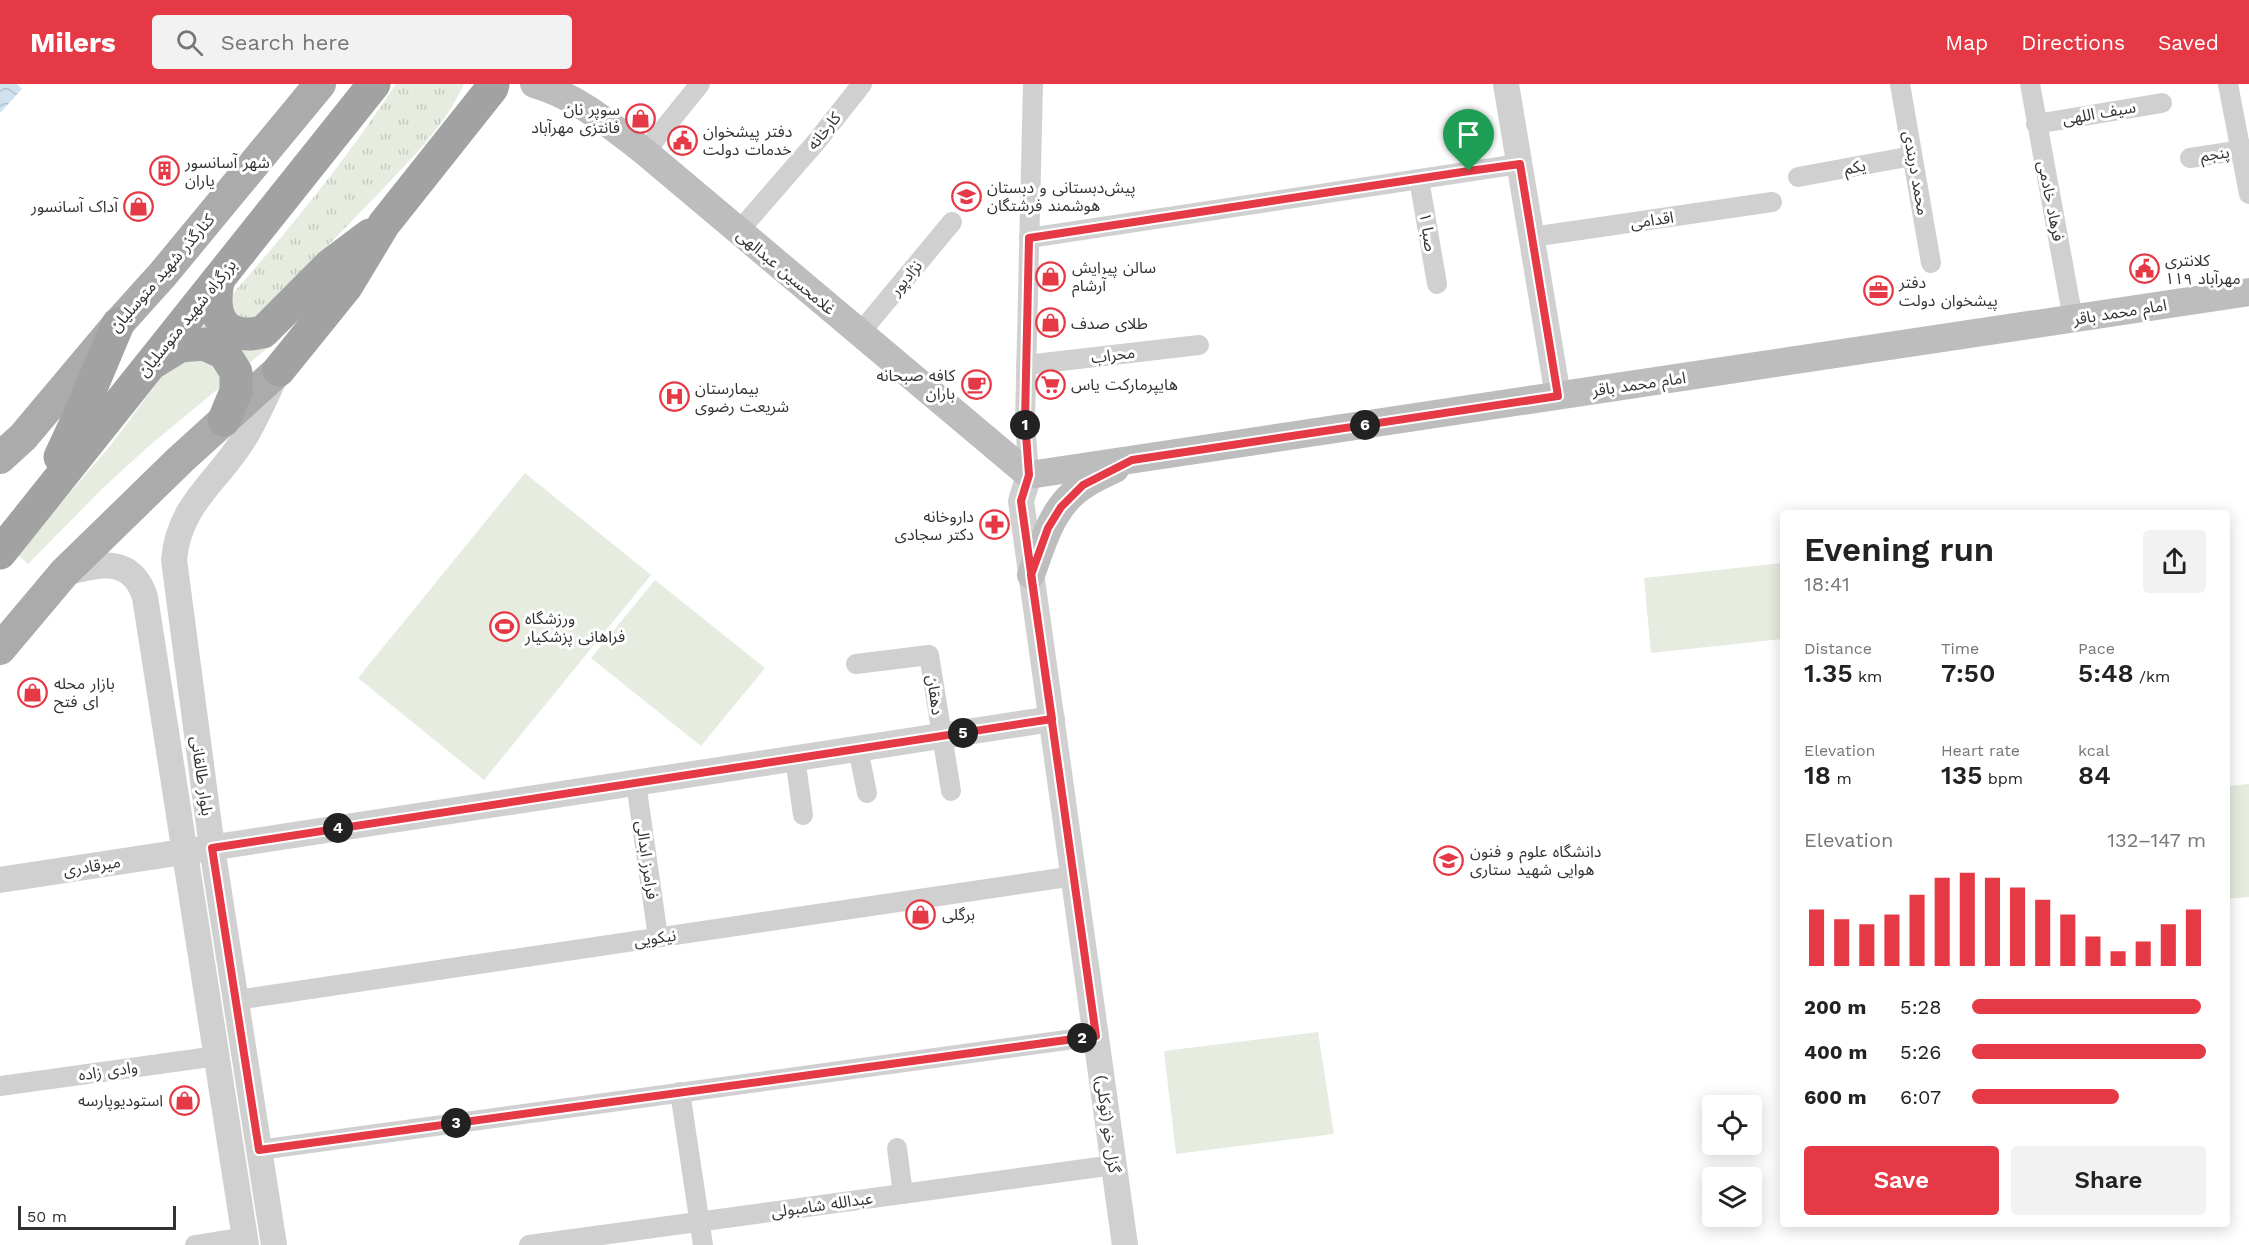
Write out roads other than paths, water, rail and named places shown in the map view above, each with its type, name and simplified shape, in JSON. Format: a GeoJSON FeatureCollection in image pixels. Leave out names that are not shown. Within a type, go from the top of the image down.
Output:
{"type":"FeatureCollection","features":[{"type":"Feature","properties":{"kind":"highway","name":"بزرگراه شهید متوسلیان"},"geometry":{"type":"LineString","coordinates":[[0,552],[375,84]]}},
{"type":"Feature","properties":{"kind":"highway"},"geometry":{"type":"LineString","coordinates":[[279,370],[346,287],[384,224],[500,85]]}},
{"type":"Feature","properties":{"kind":"highway"},"geometry":{"type":"LineString","coordinates":[[218,281],[215,298],[217,314],[223,324],[235,332],[248,335],[263,332],[330,265],[384,224]]}},
{"type":"Feature","properties":{"kind":"highway"},"geometry":{"type":"LineString","coordinates":[[34,510],[81,412],[118,324]]}},
{"type":"Feature","properties":{"kind":"highway"},"geometry":{"type":"LineString","coordinates":[[149,365],[180,345],[204,344],[224,353],[236,372],[236,391],[224,420]]}},
{"type":"Feature","properties":{"kind":"main road","name":"کنارگذر شهید متوسلیان"},"geometry":{"type":"LineString","coordinates":[[0,458],[23,437],[163,274],[320,84]]}},
{"type":"Feature","properties":{"kind":"main road","name":"غلامحسین عبدالهی"},"geometry":{"type":"LineString","coordinates":[[534,84],[551,89],[587,108],[645,152],[1029,475]]}},
{"type":"Feature","properties":{"kind":"main road","name":"امام محمد باقر"},"geometry":{"type":"LineString","coordinates":[[1029,475],[2249,292]]}},
{"type":"Feature","properties":{"kind":"main road"},"geometry":{"type":"LineString","coordinates":[[0,649],[64,573],[279,370]]}},
{"type":"Feature","properties":{"kind":"main road"},"geometry":{"type":"LineString","coordinates":[[1031,575],[1048,528],[1061,507],[1083,485],[1132,460]]}},
{"type":"Feature","properties":{"kind":"street"},"geometry":{"type":"LineString","coordinates":[[645,152],[700,84]]}},
{"type":"Feature","properties":{"kind":"street","name":"کارخانه"},"geometry":{"type":"LineString","coordinates":[[738,232],[818,141],[862,84]]}},
{"type":"Feature","properties":{"kind":"street"},"geometry":{"type":"LineString","coordinates":[[1029,475],[1025,421],[1033,84]]}},
{"type":"Feature","properties":{"kind":"street"},"geometry":{"type":"LineString","coordinates":[[1506,84],[1558,396]]}},
{"type":"Feature","properties":{"kind":"street","name":"محمد دربندی"},"geometry":{"type":"LineString","coordinates":[[1900,84],[1931,262]]}},
{"type":"Feature","properties":{"kind":"street","name":"فرهاد خادمی"},"geometry":{"type":"LineString","coordinates":[[2030,84],[2073,319]]}},
{"type":"Feature","properties":{"kind":"street"},"geometry":{"type":"LineString","coordinates":[[2228,84],[2245,150],[2249,194]]}},
{"type":"Feature","properties":{"kind":"street","name":"سیف اللهی"},"geometry":{"type":"LineString","coordinates":[[2036,124],[2162,103]]}},
{"type":"Feature","properties":{"kind":"street","name":"پنجم"},"geometry":{"type":"LineString","coordinates":[[2190,158],[2245,150]]}},
{"type":"Feature","properties":{"kind":"street","name":"یکم"},"geometry":{"type":"LineString","coordinates":[[1798,177],[1912,156]]}},
{"type":"Feature","properties":{"kind":"street"},"geometry":{"type":"LineString","coordinates":[[1029,238],[1520,164]]}},
{"type":"Feature","properties":{"kind":"street","name":"صبا ۱"},"geometry":{"type":"LineString","coordinates":[[1419,179],[1437,284]]}},
{"type":"Feature","properties":{"kind":"street","name":"اقدامی"},"geometry":{"type":"LineString","coordinates":[[1532,237],[1772,202]]}},
{"type":"Feature","properties":{"kind":"street","name":"نژادپور"},"geometry":{"type":"LineString","coordinates":[[860,333],[952,222]]}},
{"type":"Feature","properties":{"kind":"street","name":"محراب"},"geometry":{"type":"LineString","coordinates":[[1026,365],[1199,345]]}},
{"type":"Feature","properties":{"kind":"street","name":"بلوار طالقانی"},"geometry":{"type":"LineString","coordinates":[[274,1245],[212,848],[175,580],[175,543],[188,511],[245,438],[279,370]]}},
{"type":"Feature","properties":{"kind":"street","name":"گزل خو (توکلی)"},"geometry":{"type":"LineString","coordinates":[[1029,475],[1021,501],[1125,1245]]}},
{"type":"Feature","properties":{"kind":"street","name":"بلوار طالقانی"},"geometry":{"type":"LineString","coordinates":[[64,573],[103,564],[113,565],[132,574],[146,597],[245,1241]]}},
{"type":"Feature","properties":{"kind":"street","name":"دهقان"},"geometry":{"type":"LineString","coordinates":[[856,664],[929,655],[940,736]]}},
{"type":"Feature","properties":{"kind":"street"},"geometry":{"type":"LineString","coordinates":[[212,848],[1052,719]]}},
{"type":"Feature","properties":{"kind":"street"},"geometry":{"type":"LineString","coordinates":[[940,736],[951,791]]}},
{"type":"Feature","properties":{"kind":"street"},"geometry":{"type":"LineString","coordinates":[[858,749],[867,793]]}},
{"type":"Feature","properties":{"kind":"street"},"geometry":{"type":"LineString","coordinates":[[795,758],[803,815]]}},
{"type":"Feature","properties":{"kind":"street","name":"فرامرز ابدالی"},"geometry":{"type":"LineString","coordinates":[[636,783],[658,938]]}},
{"type":"Feature","properties":{"kind":"street","name":"میرقادری"},"geometry":{"type":"LineString","coordinates":[[0,880],[212,848]]}},
{"type":"Feature","properties":{"kind":"street","name":"نیکویی"},"geometry":{"type":"LineString","coordinates":[[236,1000],[1074,876]]}},
{"type":"Feature","properties":{"kind":"street"},"geometry":{"type":"LineString","coordinates":[[259,1150],[1096,1036]]}},
{"type":"Feature","properties":{"kind":"street","name":"وادی زاده"},"geometry":{"type":"LineString","coordinates":[[0,1086],[217,1056]]}},
{"type":"Feature","properties":{"kind":"street"},"geometry":{"type":"LineString","coordinates":[[680,1092],[703,1245]]}},
{"type":"Feature","properties":{"kind":"street"},"geometry":{"type":"LineString","coordinates":[[897,1148],[903,1194]]}},
{"type":"Feature","properties":{"kind":"street","name":"عبدالله شامبولی"},"geometry":{"type":"LineString","coordinates":[[529,1245],[1114,1165]]}},
{"type":"Feature","properties":{"kind":"street"},"geometry":{"type":"LineString","coordinates":[[195,1245],[245,1241]]}},
{"type":"Feature","properties":{"kind":"water"},"geometry":{"type":"Polygon","coordinates":[[[0,84],[17,84],[22,89],[0,113],[0,84]]]}},
{"type":"Feature","properties":{"kind":"place","name":"سوپر نان فانتزی مهرآباد"},"geometry":{"type":"Point","coordinates":[641,118]}},
{"type":"Feature","properties":{"kind":"place","name":"دفتر پیشخوان خدمات دولت"},"geometry":{"type":"Point","coordinates":[682,140]}},
{"type":"Feature","properties":{"kind":"place","name":"شهر آسانسور یاران"},"geometry":{"type":"Point","coordinates":[164,171]}},
{"type":"Feature","properties":{"kind":"place","name":"پیش‌دبستانی و دبستان هوشمند فرشتگان"},"geometry":{"type":"Point","coordinates":[966,196]}},
{"type":"Feature","properties":{"kind":"place","name":"آداک آسانسور"},"geometry":{"type":"Point","coordinates":[139,206]}},
{"type":"Feature","properties":{"kind":"place","name":"کلانتری ۱۱۹ مهرآباد"},"geometry":{"type":"Point","coordinates":[2144,269]}},
{"type":"Feature","properties":{"kind":"place","name":"سالن پیرایش آرشام"},"geometry":{"type":"Point","coordinates":[1051,276]}},
{"type":"Feature","properties":{"kind":"place","name":"دفتر پیشخوان دولت"},"geometry":{"type":"Point","coordinates":[1878,291]}},
{"type":"Feature","properties":{"kind":"place","name":"طلای صدف"},"geometry":{"type":"Point","coordinates":[1050,323]}},
{"type":"Feature","properties":{"kind":"place","name":"کافه صبحانه باران"},"geometry":{"type":"Point","coordinates":[976,384]}},
{"type":"Feature","properties":{"kind":"place","name":"هایپرمارکت یاس"},"geometry":{"type":"Point","coordinates":[1050,384]}},
{"type":"Feature","properties":{"kind":"place","name":"بیمارستان شریعت رضوی"},"geometry":{"type":"Point","coordinates":[674,397]}},
{"type":"Feature","properties":{"kind":"place","name":"داروخانه دکتر سجادی"},"geometry":{"type":"Point","coordinates":[995,525]}},
{"type":"Feature","properties":{"kind":"place","name":"ورزشگاه فراهانی پزشکیار"},"geometry":{"type":"Point","coordinates":[504,627]}},
{"type":"Feature","properties":{"kind":"place","name":"بازار محله ای فتح"},"geometry":{"type":"Point","coordinates":[33,692]}},
{"type":"Feature","properties":{"kind":"place","name":"دانشگاه علوم و فنون هوایی شهید ستاری"},"geometry":{"type":"Point","coordinates":[1449,860]}},
{"type":"Feature","properties":{"kind":"place","name":"برگلی"},"geometry":{"type":"Point","coordinates":[921,914]}},
{"type":"Feature","properties":{"kind":"place","name":"استودیوپارسه"},"geometry":{"type":"Point","coordinates":[184,1100]}}]}
